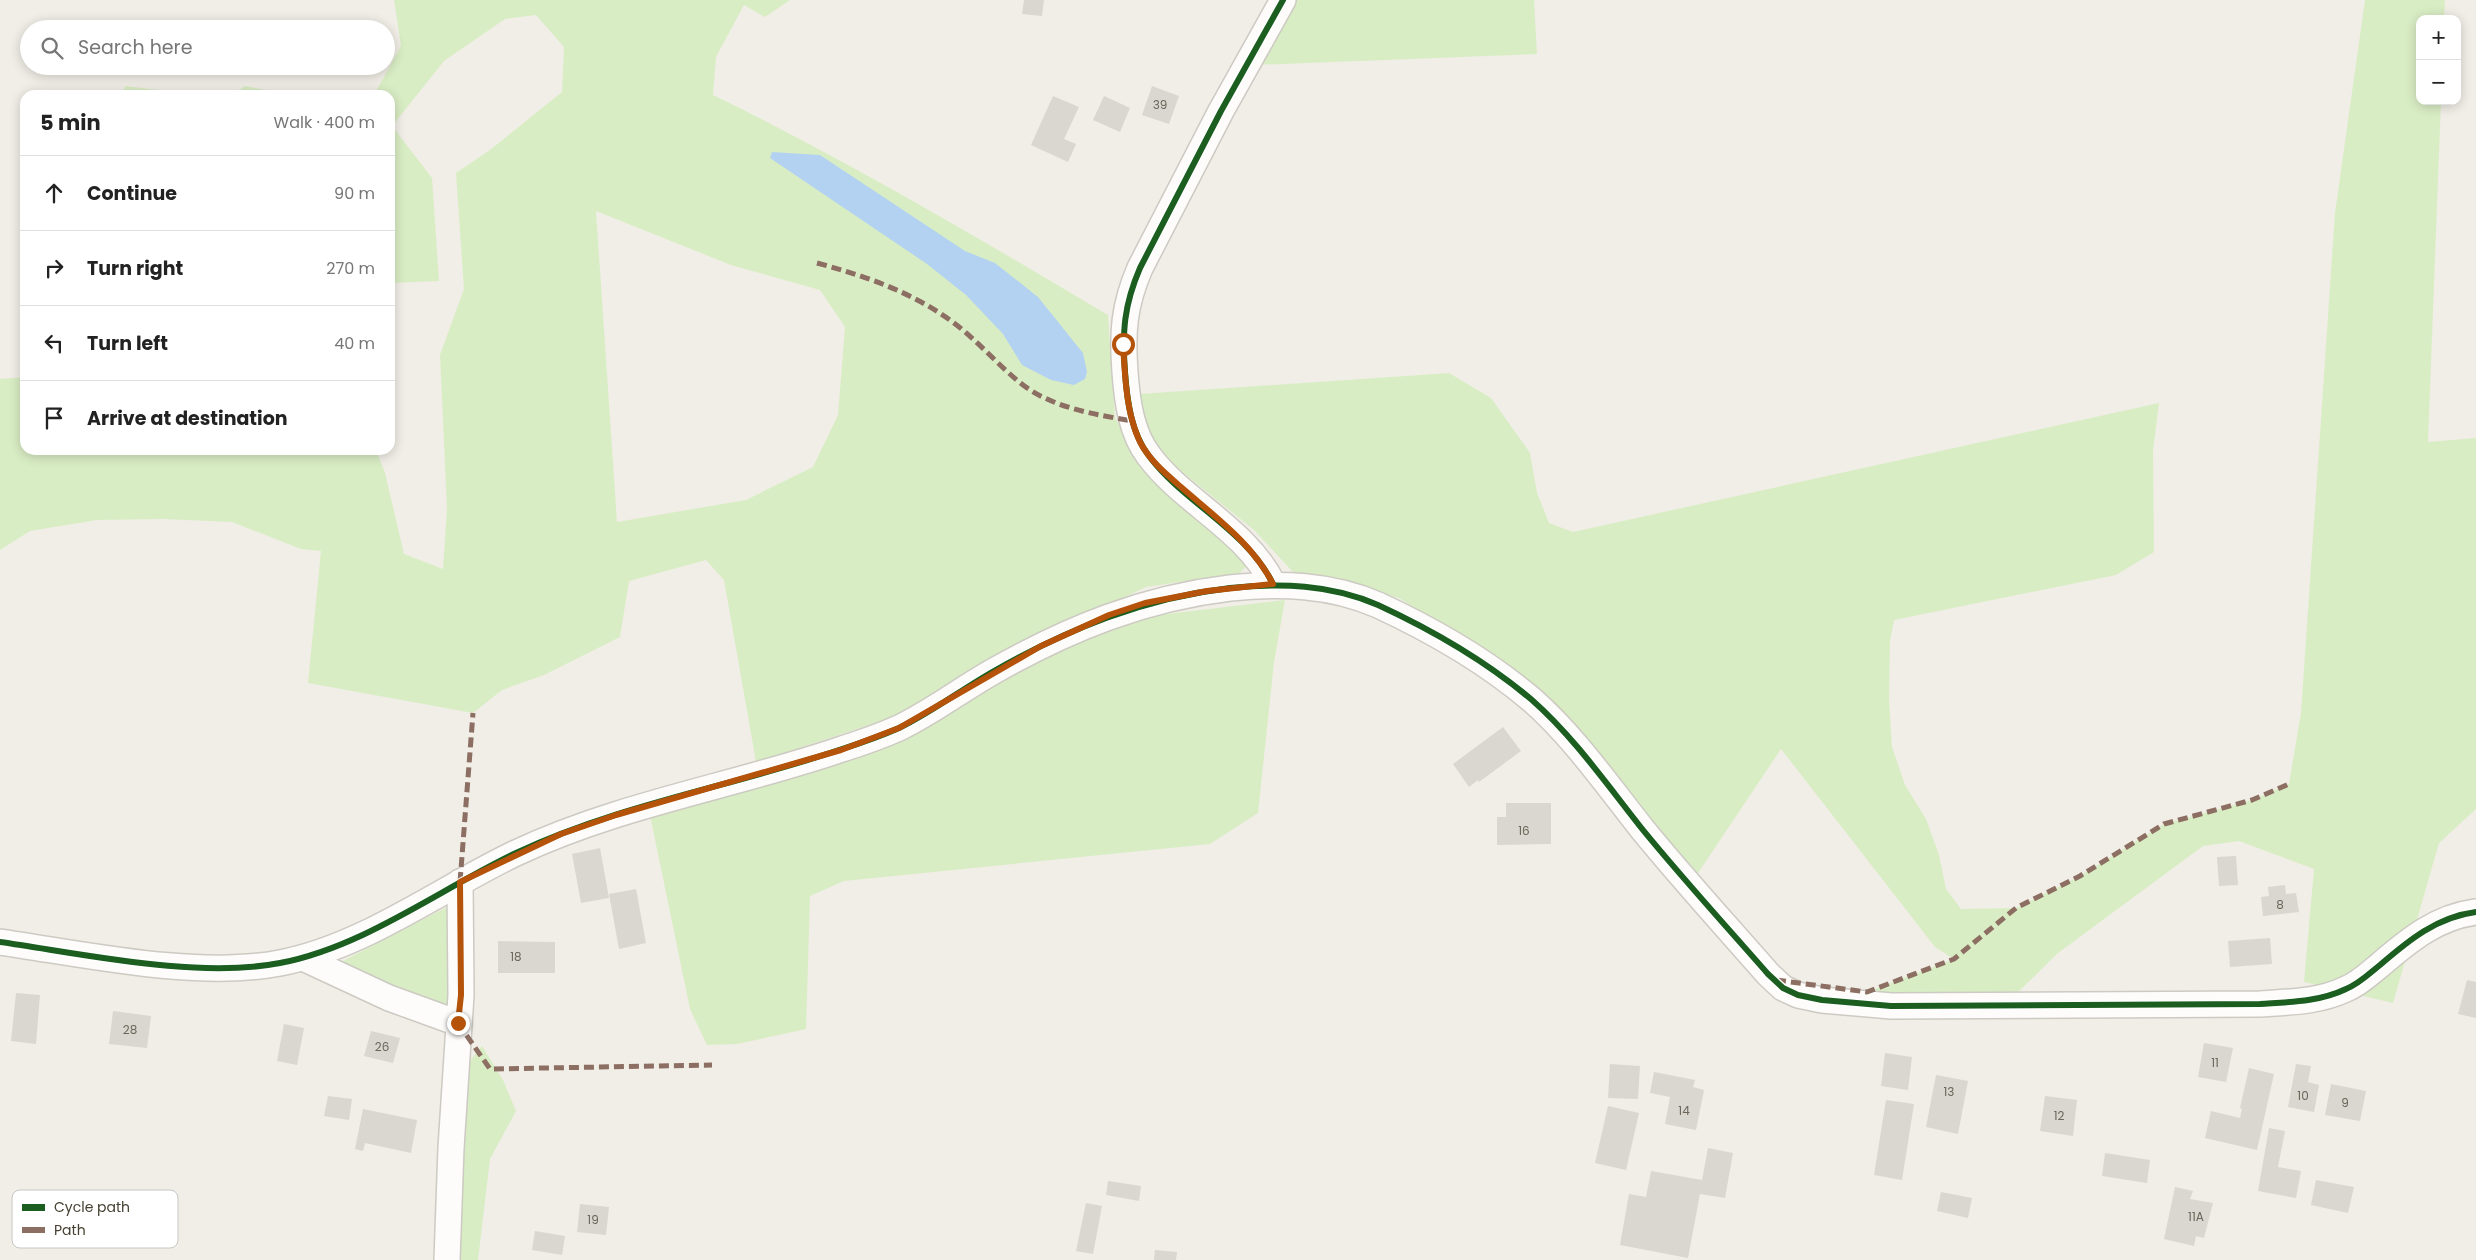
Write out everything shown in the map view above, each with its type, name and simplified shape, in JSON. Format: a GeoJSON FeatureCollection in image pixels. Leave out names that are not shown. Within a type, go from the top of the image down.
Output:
{"type":"FeatureCollection","features":[{"type":"Feature","properties":{"kind":"street"},"geometry":{"type":"LineString","coordinates":[[1273,584],[1264,566],[1249,548],[1162,471],[1144,448],[1132,421],[1126,385],[1123,325],[1131,289],[1140,268],[1221,111],[1283,0]]}},
{"type":"Feature","properties":{"kind":"street"},"geometry":{"type":"LineString","coordinates":[[0,942],[141,962],[195,967],[240,968],[276,964],[303,958],[340,945],[405,913],[518,852],[579,828],[616,815],[841,750],[899,728],[1041,646],[1109,615],[1145,603],[1207,591],[1273,584],[1309,586],[1373,603],[1470,654],[1504,678],[1535,703],[1571,740],[1661,852],[1768,974],[1783,988],[1798,995],[1822,1000],[1891,1006],[2260,1004],[2305,1001],[2347,989],[2365,977],[2410,939],[2449,918],[2476,912]]}},
{"type":"Feature","properties":{"kind":"street"},"geometry":{"type":"LineString","coordinates":[[447,1260],[458,1023],[461,995],[460,882]]}},
{"type":"Feature","properties":{"kind":"street"},"geometry":{"type":"LineString","coordinates":[[303,958],[388,998],[458,1023]]}},
{"type":"Feature","properties":{"kind":"green space"},"geometry":{"type":"Polygon","coordinates":[[[394,0],[790,0],[765,17],[744,5],[716,57],[713,95],[863,173],[1108,315],[1115,418],[1148,472],[1235,550],[1247,565],[1240,573],[1146,587],[1006,653],[894,717],[756,762],[724,580],[706,560],[629,581],[620,637],[544,675],[502,690],[473,713],[308,683],[321,551],[301,549],[232,522],[162,519],[97,520],[30,531],[0,550],[0,379],[20,377],[20,455],[378,455],[385,473],[404,554],[443,569],[447,508],[440,355],[464,289],[456,173],[490,150],[562,92],[564,47],[536,15],[505,19],[444,61],[395,122],[395,90],[377,90],[385,75],[395,75],[395,57],[401,46],[394,0]],[[596,211],[617,522],[746,500],[813,467],[838,415],[845,327],[820,290],[731,265],[596,211]]]}},
{"type":"Feature","properties":{"kind":"green space"},"geometry":{"type":"Polygon","coordinates":[[[1294,0],[1534,0],[1537,54],[1256,65],[1294,0]]]}},
{"type":"Feature","properties":{"kind":"green space"},"geometry":{"type":"Polygon","coordinates":[[[2365,0],[2445,0],[2444,15],[2416,15],[2416,105],[2441,105],[2428,442],[2476,438],[2476,809],[2439,843],[2393,1003],[2304,982],[2314,869],[2239,841],[2203,846],[2058,953],[2016,994],[1867,992],[1954,959],[1935,947],[1781,749],[1696,876],[1567,717],[1517,672],[1399,598],[1293,572],[1254,530],[1156,451],[1147,427],[1139,394],[1449,373],[1491,398],[1530,453],[1537,493],[1549,523],[1573,532],[2159,403],[2153,451],[2154,552],[2116,575],[1894,620],[1890,641],[1889,699],[1892,747],[1905,785],[1926,819],[1939,855],[1946,889],[1961,909],[2016,908],[2080,876],[2164,824],[2252,800],[2289,784],[2301,713],[2335,213],[2365,0]]]}},
{"type":"Feature","properties":{"kind":"green space"},"geometry":{"type":"Polygon","coordinates":[[[125,86],[157,90],[124,90],[125,86]]]}},
{"type":"Feature","properties":{"kind":"green space"},"geometry":{"type":"Polygon","coordinates":[[[245,86],[265,90],[240,90],[245,86]]]}},
{"type":"Feature","properties":{"kind":"green space"},"geometry":{"type":"Polygon","coordinates":[[[395,130],[432,178],[439,281],[395,283],[395,130]]]}},
{"type":"Feature","properties":{"kind":"green space"},"geometry":{"type":"Polygon","coordinates":[[[1285,600],[1274,662],[1258,813],[1210,844],[844,881],[810,896],[806,1029],[737,1044],[707,1045],[690,1009],[650,815],[898,739],[1057,645],[1141,617],[1285,600]]]}},
{"type":"Feature","properties":{"kind":"green space"},"geometry":{"type":"Polygon","coordinates":[[[451,905],[449,1009],[337,964],[451,905]]]}},
{"type":"Feature","properties":{"kind":"green space"},"geometry":{"type":"Polygon","coordinates":[[[482,1046],[503,1080],[516,1111],[490,1159],[478,1260],[456,1260],[465,1067],[482,1046]]]}},
{"type":"Feature","properties":{"kind":"water"},"geometry":{"type":"Polygon","coordinates":[[[772,152],[820,155],[965,251],[995,263],[1038,297],[1083,353],[1087,372],[1085,379],[1074,385],[1051,380],[1022,365],[1003,334],[966,295],[927,264],[770,158],[772,152]]]}},
{"type":"Feature","properties":{"kind":"building"},"geometry":{"type":"Polygon","coordinates":[[[1024,0],[1044,0],[1042,16],[1022,14],[1024,0]]]}},
{"type":"Feature","properties":{"kind":"building"},"geometry":{"type":"Polygon","coordinates":[[[1152,86],[1179,96],[1169,124],[1142,115],[1152,86]]]}},
{"type":"Feature","properties":{"kind":"building"},"geometry":{"type":"Polygon","coordinates":[[[1053,96],[1079,107],[1064,139],[1076,144],[1068,162],[1031,145],[1053,96]]]}},
{"type":"Feature","properties":{"kind":"building"},"geometry":{"type":"Polygon","coordinates":[[[1104,96],[1130,108],[1120,132],[1093,120],[1104,96]]]}},
{"type":"Feature","properties":{"kind":"building"},"geometry":{"type":"Polygon","coordinates":[[[1503,727],[1521,751],[1479,782],[1478,780],[1469,787],[1453,764],[1503,727]]]}},
{"type":"Feature","properties":{"kind":"building"},"geometry":{"type":"Polygon","coordinates":[[[1506,803],[1551,803],[1551,844],[1497,845],[1497,817],[1506,817],[1506,803]]]}},
{"type":"Feature","properties":{"kind":"building"},"geometry":{"type":"Polygon","coordinates":[[[600,848],[609,898],[581,903],[572,854],[600,848]]]}},
{"type":"Feature","properties":{"kind":"building"},"geometry":{"type":"Polygon","coordinates":[[[2236,856],[2238,885],[2219,886],[2217,857],[2236,856]]]}},
{"type":"Feature","properties":{"kind":"building"},"geometry":{"type":"Polygon","coordinates":[[[2285,885],[2286,894],[2296,893],[2299,912],[2263,916],[2261,897],[2269,896],[2268,887],[2285,885]]]}},
{"type":"Feature","properties":{"kind":"building"},"geometry":{"type":"Polygon","coordinates":[[[636,889],[646,943],[619,949],[609,894],[636,889]]]}},
{"type":"Feature","properties":{"kind":"building"},"geometry":{"type":"Polygon","coordinates":[[[2270,938],[2272,964],[2230,967],[2228,941],[2270,938]]]}},
{"type":"Feature","properties":{"kind":"building"},"geometry":{"type":"Polygon","coordinates":[[[498,941],[555,942],[555,973],[498,973],[498,941]]]}},
{"type":"Feature","properties":{"kind":"building"},"geometry":{"type":"Polygon","coordinates":[[[2467,980],[2476,982],[2476,1018],[2458,1014],[2467,980]]]}},
{"type":"Feature","properties":{"kind":"building"},"geometry":{"type":"Polygon","coordinates":[[[16,993],[40,995],[36,1044],[11,1041],[16,993]]]}},
{"type":"Feature","properties":{"kind":"building"},"geometry":{"type":"Polygon","coordinates":[[[113,1011],[151,1016],[147,1048],[109,1044],[113,1011]]]}},
{"type":"Feature","properties":{"kind":"building"},"geometry":{"type":"Polygon","coordinates":[[[284,1024],[304,1028],[297,1065],[277,1061],[284,1024]]]}},
{"type":"Feature","properties":{"kind":"building"},"geometry":{"type":"Polygon","coordinates":[[[371,1031],[400,1038],[393,1063],[364,1056],[371,1031]]]}},
{"type":"Feature","properties":{"kind":"building"},"geometry":{"type":"Polygon","coordinates":[[[2204,1043],[2233,1048],[2226,1082],[2198,1077],[2204,1043]]]}},
{"type":"Feature","properties":{"kind":"building"},"geometry":{"type":"Polygon","coordinates":[[[1885,1053],[1912,1057],[1908,1090],[1881,1086],[1885,1053]]]}},
{"type":"Feature","properties":{"kind":"building"},"geometry":{"type":"Polygon","coordinates":[[[1610,1064],[1640,1066],[1638,1099],[1608,1098],[1610,1064]]]}},
{"type":"Feature","properties":{"kind":"building"},"geometry":{"type":"Polygon","coordinates":[[[2296,1064],[2311,1066],[2308,1082],[2319,1085],[2314,1112],[2288,1107],[2296,1064]]]}},
{"type":"Feature","properties":{"kind":"building"},"geometry":{"type":"Polygon","coordinates":[[[2249,1068],[2274,1074],[2257,1150],[2205,1138],[2211,1111],[2240,1118],[2242,1109],[2240,1108],[2249,1068]]]}},
{"type":"Feature","properties":{"kind":"building"},"geometry":{"type":"Polygon","coordinates":[[[1654,1072],[1695,1080],[1693,1087],[1704,1090],[1696,1130],[1665,1124],[1670,1097],[1650,1093],[1654,1072]]]}},
{"type":"Feature","properties":{"kind":"building"},"geometry":{"type":"Polygon","coordinates":[[[1936,1075],[1968,1081],[1958,1134],[1926,1127],[1936,1075]]]}},
{"type":"Feature","properties":{"kind":"building"},"geometry":{"type":"Polygon","coordinates":[[[2331,1084],[2366,1091],[2360,1121],[2325,1115],[2331,1084]]]}},
{"type":"Feature","properties":{"kind":"building"},"geometry":{"type":"Polygon","coordinates":[[[328,1096],[352,1099],[349,1120],[324,1116],[328,1096]]]}},
{"type":"Feature","properties":{"kind":"building"},"geometry":{"type":"Polygon","coordinates":[[[2045,1096],[2077,1100],[2073,1136],[2040,1131],[2045,1096]]]}},
{"type":"Feature","properties":{"kind":"building"},"geometry":{"type":"Polygon","coordinates":[[[1886,1100],[1914,1104],[1902,1180],[1874,1175],[1886,1100]]]}},
{"type":"Feature","properties":{"kind":"building"},"geometry":{"type":"Polygon","coordinates":[[[1608,1106],[1639,1113],[1626,1170],[1595,1163],[1608,1106]]]}},
{"type":"Feature","properties":{"kind":"building"},"geometry":{"type":"Polygon","coordinates":[[[363,1109],[417,1120],[411,1153],[365,1143],[363,1151],[355,1149],[363,1109]]]}},
{"type":"Feature","properties":{"kind":"building"},"geometry":{"type":"Polygon","coordinates":[[[2269,1128],[2285,1131],[2278,1167],[2301,1171],[2296,1198],[2258,1191],[2269,1128]]]}},
{"type":"Feature","properties":{"kind":"building"},"geometry":{"type":"Polygon","coordinates":[[[1708,1148],[1733,1153],[1725,1198],[1700,1194],[1688,1258],[1620,1245],[1629,1194],[1646,1197],[1651,1171],[1702,1180],[1708,1148]]]}},
{"type":"Feature","properties":{"kind":"building"},"geometry":{"type":"Polygon","coordinates":[[[2105,1153],[2150,1160],[2147,1183],[2102,1176],[2105,1153]]]}},
{"type":"Feature","properties":{"kind":"building"},"geometry":{"type":"Polygon","coordinates":[[[2316,1180],[2354,1187],[2348,1213],[2311,1205],[2316,1180]]]}},
{"type":"Feature","properties":{"kind":"building"},"geometry":{"type":"Polygon","coordinates":[[[1108,1181],[1141,1186],[1139,1201],[1106,1195],[1108,1181]]]}},
{"type":"Feature","properties":{"kind":"building"},"geometry":{"type":"Polygon","coordinates":[[[2175,1187],[2193,1191],[2190,1199],[2213,1203],[2204,1238],[2196,1236],[2194,1246],[2164,1239],[2175,1187]]]}},
{"type":"Feature","properties":{"kind":"building"},"geometry":{"type":"Polygon","coordinates":[[[1941,1192],[1972,1198],[1968,1218],[1937,1211],[1941,1192]]]}},
{"type":"Feature","properties":{"kind":"building"},"geometry":{"type":"Polygon","coordinates":[[[1086,1203],[1102,1206],[1093,1254],[1076,1251],[1086,1203]]]}},
{"type":"Feature","properties":{"kind":"building"},"geometry":{"type":"Polygon","coordinates":[[[580,1204],[609,1207],[606,1235],[577,1232],[580,1204]]]}},
{"type":"Feature","properties":{"kind":"building"},"geometry":{"type":"Polygon","coordinates":[[[535,1231],[565,1236],[562,1255],[532,1250],[535,1231]]]}},
{"type":"Feature","properties":{"kind":"building"},"geometry":{"type":"Polygon","coordinates":[[[1155,1250],[1177,1252],[1176,1260],[1154,1260],[1155,1250]]]}},
{"type":"Feature","properties":{"kind":"marked path"},"geometry":{"type":"LineString","coordinates":[[817,263],[852,273],[919,301],[950,320],[968,334],[1018,381],[1044,398],[1058,404],[1103,416],[1132,421]]}},
{"type":"Feature","properties":{"kind":"marked path"},"geometry":{"type":"LineString","coordinates":[[460,882],[473,713]]}},
{"type":"Feature","properties":{"kind":"marked path"},"geometry":{"type":"LineString","coordinates":[[1776,980],[1867,992],[1954,959],[2016,908],[2080,876],[2164,824],[2252,800],[2289,784]]}},
{"type":"Feature","properties":{"kind":"marked path"},"geometry":{"type":"LineString","coordinates":[[458,1023],[490,1069],[712,1065]]}},
{"type":"Feature","properties":{"kind":"cycle path"},"geometry":{"type":"LineString","coordinates":[[1273,584],[1247,547],[1163,473],[1143,447],[1134,427],[1127,394],[1124,331],[1130,294],[1140,268],[1221,111],[1283,0]]}},
{"type":"Feature","properties":{"kind":"cycle path"},"geometry":{"type":"LineString","coordinates":[[0,942],[177,967],[248,967],[280,963],[311,955],[372,931],[487,867],[555,836],[636,808],[801,762],[892,731],[911,722],[982,678],[1022,656],[1108,617],[1167,599],[1230,588],[1267,586],[1323,589],[1360,598],[1418,625],[1458,647],[1496,672],[1532,700],[1562,730],[1590,762],[1658,848],[1768,974],[1783,988],[1798,995],[1822,1000],[1891,1006],[2260,1004],[2304,1001],[2325,997],[2351,987],[2424,931],[2449,919],[2476,912]]}},
{"type":"Feature","properties":{"kind":"route"},"geometry":{"type":"LineString","coordinates":[[458,1023],[461,995],[460,882],[518,852],[561,834],[616,815],[841,750],[899,728],[994,671],[1041,646],[1109,615],[1145,603],[1207,591],[1273,584],[1264,566],[1249,548],[1162,471],[1148,455],[1132,421],[1126,385],[1123,344]]}}]}
